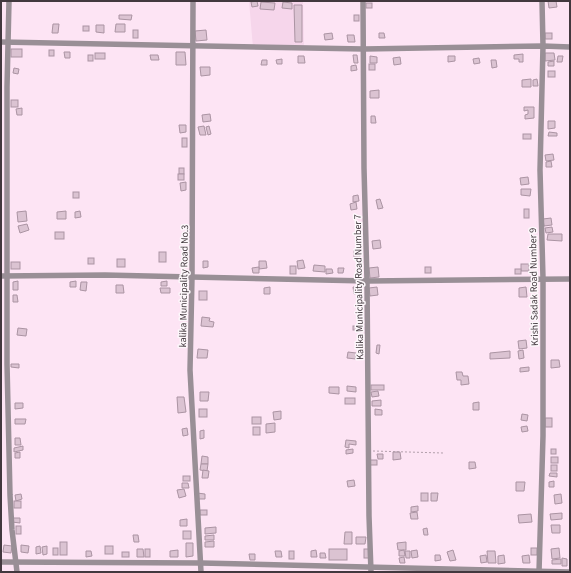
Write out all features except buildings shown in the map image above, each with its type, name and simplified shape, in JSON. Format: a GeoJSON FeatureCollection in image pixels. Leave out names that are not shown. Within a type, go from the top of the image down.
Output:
{"type":"FeatureCollection","features":[{"type":"Feature","properties":{"kind":"street"},"geometry":{"type":"LineString","coordinates":[[9,1],[4,276],[9,471],[12,530],[17,572]]}},
{"type":"Feature","properties":{"kind":"street","name":"kalika Municipality Road No.3"},"geometry":{"type":"LineString","coordinates":[[193,1],[192,278],[190,370],[201,572]]}},
{"type":"Feature","properties":{"kind":"street","name":"Kalika Municipality Road Number 7"},"geometry":{"type":"LineString","coordinates":[[363,1],[364,168],[371,570]]}},
{"type":"Feature","properties":{"kind":"street","name":"Krishi Sadak Road Number 9"},"geometry":{"type":"LineString","coordinates":[[539,572],[543,467],[543,278],[540,170],[544,46],[542,1]]}},
{"type":"Feature","properties":{"kind":"street"},"geometry":{"type":"LineString","coordinates":[[1,42],[364,49],[544,46],[570,48]]}},
{"type":"Feature","properties":{"kind":"street"},"geometry":{"type":"LineString","coordinates":[[4,276],[105,275],[367,281],[543,278],[570,279]]}},
{"type":"Feature","properties":{"kind":"street"},"geometry":{"type":"LineString","coordinates":[[1,562],[201,564],[371,570],[570,572]]}},
{"type":"Feature","properties":{"kind":"path"},"geometry":{"type":"LineString","coordinates":[[369,450],[443,453]]}},
{"type":"Feature","properties":{"kind":"shaded area"},"geometry":{"type":"Polygon","coordinates":[[[249,1],[303,1],[304,48],[253,48],[249,1]]]}}]}
